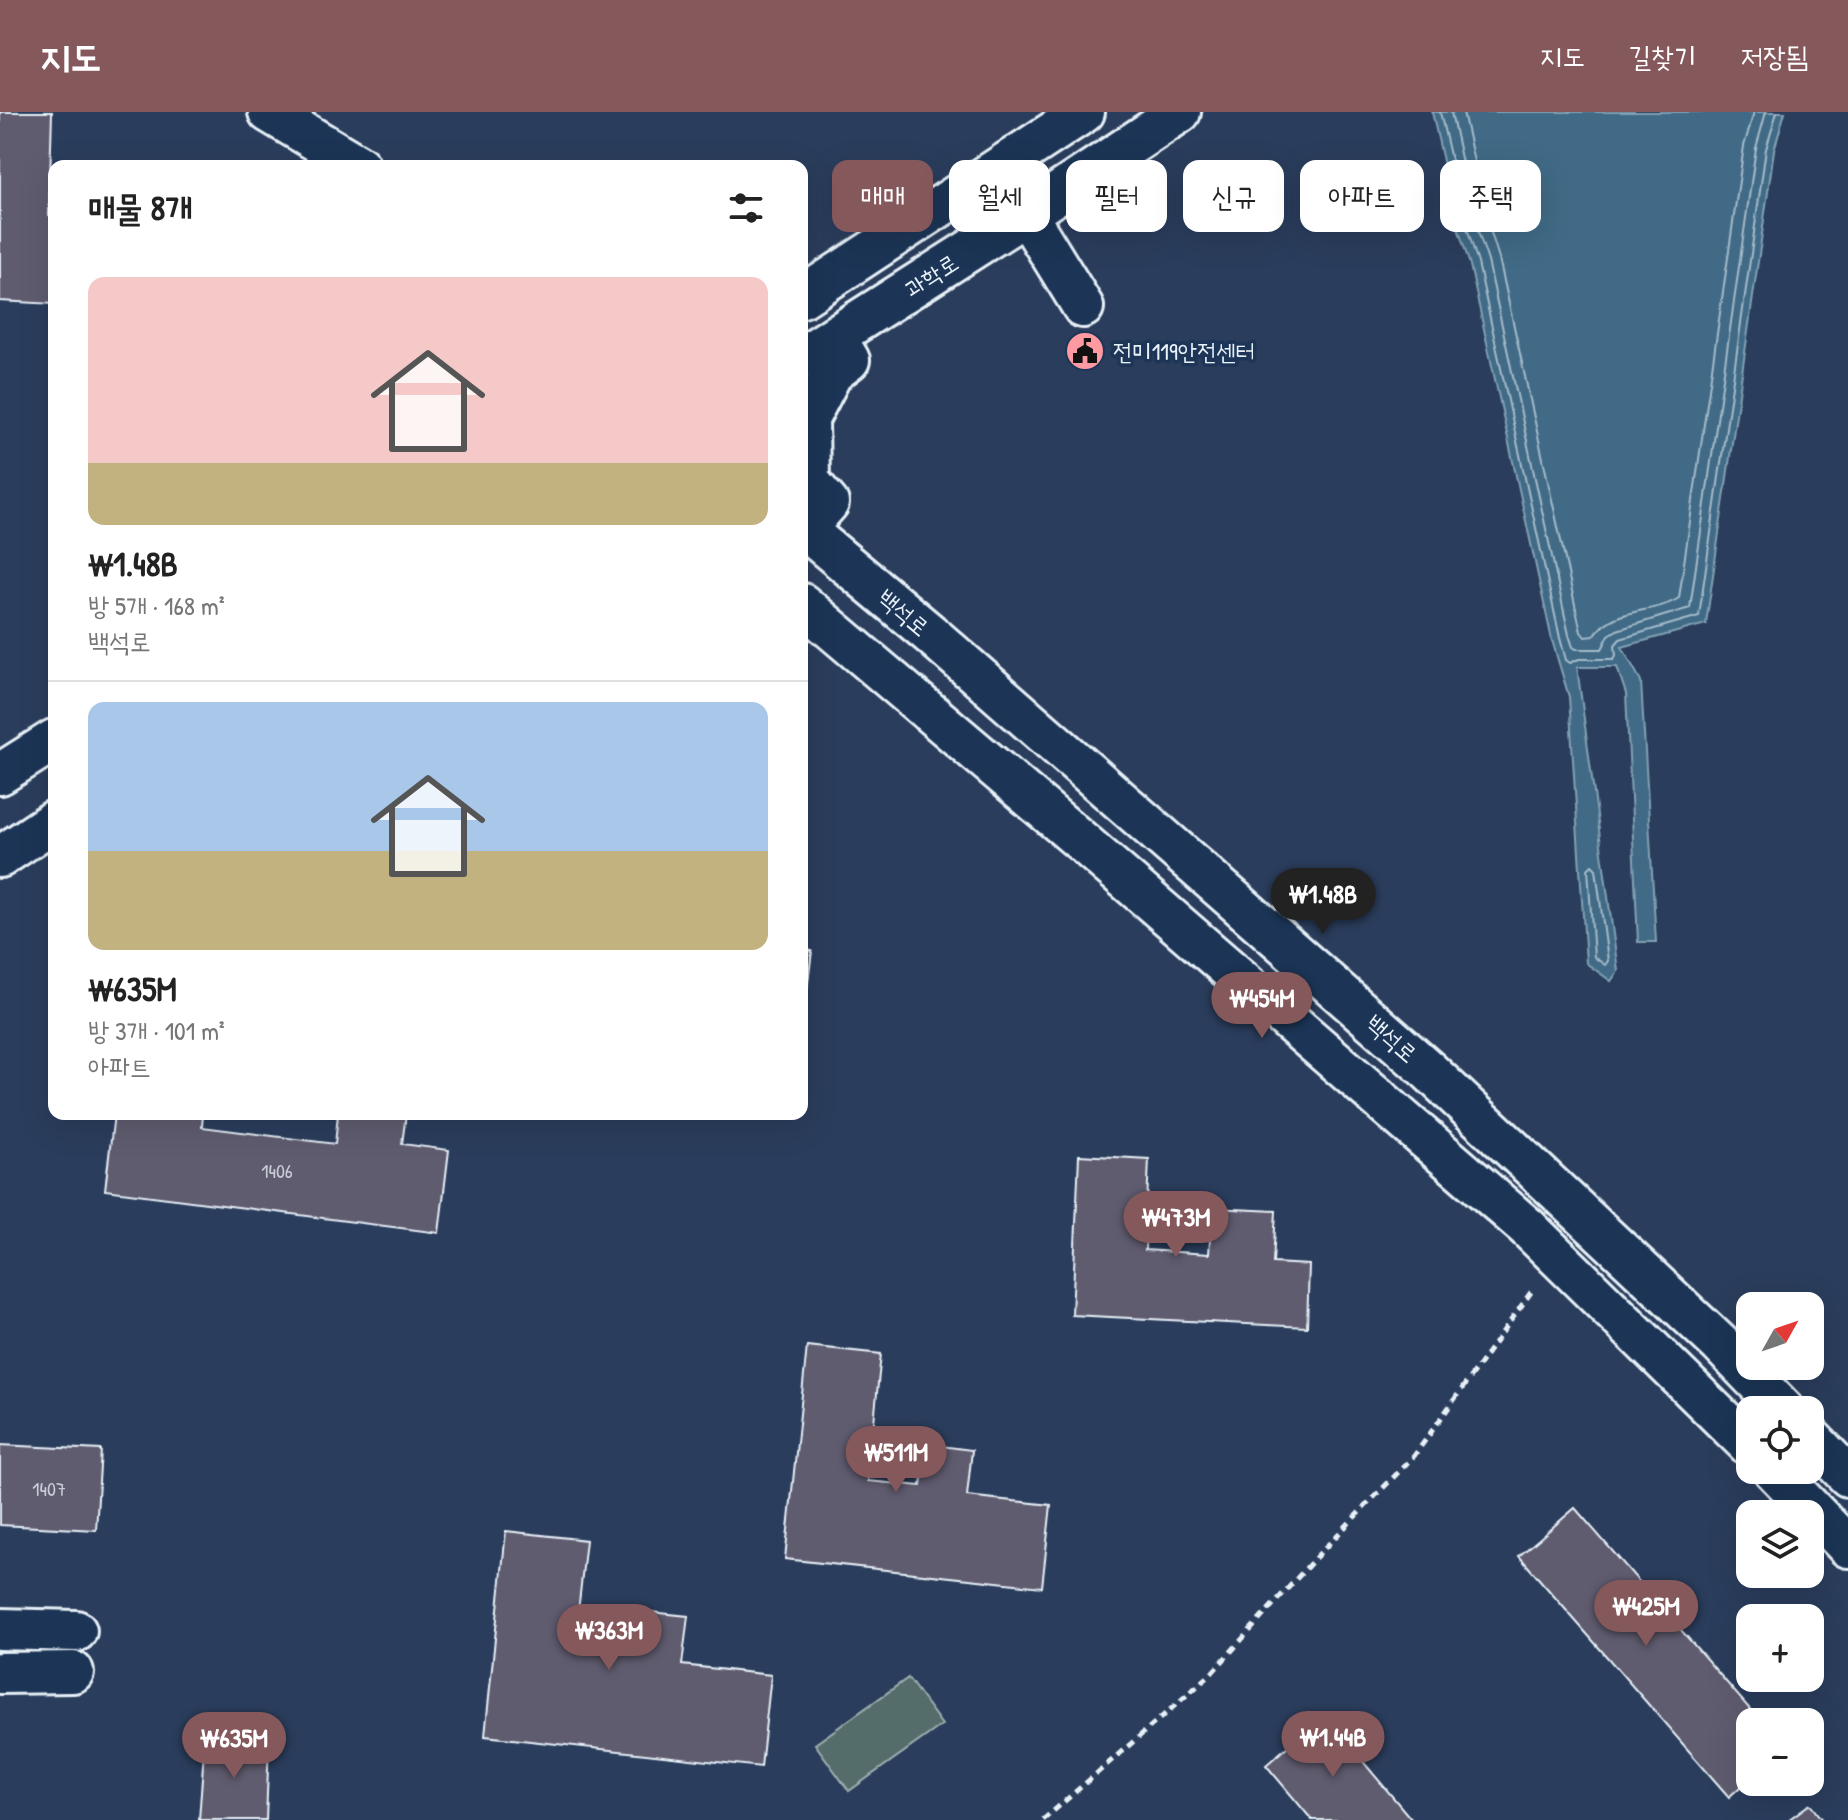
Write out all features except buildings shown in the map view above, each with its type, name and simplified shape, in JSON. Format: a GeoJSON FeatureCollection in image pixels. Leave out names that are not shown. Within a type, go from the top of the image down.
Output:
{"type":"FeatureCollection","features":[{"type":"Feature","properties":{"kind":"street"},"geometry":{"type":"LineString","coordinates":[[269,112],[349,160]]}},
{"type":"Feature","properties":{"kind":"street"},"geometry":{"type":"LineString","coordinates":[[1012,160],[1084,112]]}},
{"type":"Feature","properties":{"kind":"street","name":"과학로"},"geometry":{"type":"LineString","coordinates":[[1050,198],[1180,112]]}},
{"type":"Feature","properties":{"kind":"street"},"geometry":{"type":"LineString","coordinates":[[808,286],[949,200]]}},
{"type":"Feature","properties":{"kind":"street","name":"과학로"},"geometry":{"type":"LineString","coordinates":[[808,353],[998,232]]}},
{"type":"Feature","properties":{"kind":"street"},"geometry":{"type":"LineString","coordinates":[[1036,232],[1083,307]]}},
{"type":"Feature","properties":{"kind":"street"},"geometry":{"type":"LineString","coordinates":[[808,524],[828,503],[809,481],[808,419],[832,373],[849,360],[835,336]]}},
{"type":"Feature","properties":{"kind":"street","name":"백석로"},"geometry":{"type":"LineString","coordinates":[[808,531],[929,633],[1428,1070],[1720,1344],[1770,1396]]}},
{"type":"Feature","properties":{"kind":"street"},"geometry":{"type":"LineString","coordinates":[[808,609],[1527,1227],[1736,1432]]}},
{"type":"Feature","properties":{"kind":"street"},"geometry":{"type":"LineString","coordinates":[[0,774],[48,744]]}},
{"type":"Feature","properties":{"kind":"street"},"geometry":{"type":"LineString","coordinates":[[0,857],[48,825]]}},
{"type":"Feature","properties":{"kind":"street"},"geometry":{"type":"LineString","coordinates":[[1824,1451],[1848,1476]]}},
{"type":"Feature","properties":{"kind":"street"},"geometry":{"type":"LineString","coordinates":[[1787,1484],[1848,1547]]}},
{"type":"Feature","properties":{"kind":"street"},"geometry":{"type":"LineString","coordinates":[[0,1629],[76,1631]]}},
{"type":"Feature","properties":{"kind":"street"},"geometry":{"type":"LineString","coordinates":[[0,1673],[73,1672]]}},
{"type":"Feature","properties":{"kind":"path"},"geometry":{"type":"LineString","coordinates":[[1043,1820],[1210,1675],[1316,1557],[1414,1456],[1540,1280]]}},
{"type":"Feature","properties":{"kind":"green space"},"geometry":{"type":"Polygon","coordinates":[[[908,1678],[942,1725],[849,1791],[815,1744],[908,1678]]]}},
{"type":"Feature","properties":{"kind":"water"},"geometry":{"type":"Polygon","coordinates":[[[1432,112],[1785,112],[1774,150],[1706,624],[1622,647],[1641,681],[1656,942],[1638,942],[1626,694],[1617,667],[1577,667],[1618,971],[1611,981],[1586,963],[1569,697],[1552,640],[1470,265],[1459,232],[1541,232],[1541,160],[1443,160],[1432,112]]]}},
{"type":"Feature","properties":{"kind":"place","name":"전미119안전센터"},"geometry":{"type":"Point","coordinates":[1085,351]}}]}
